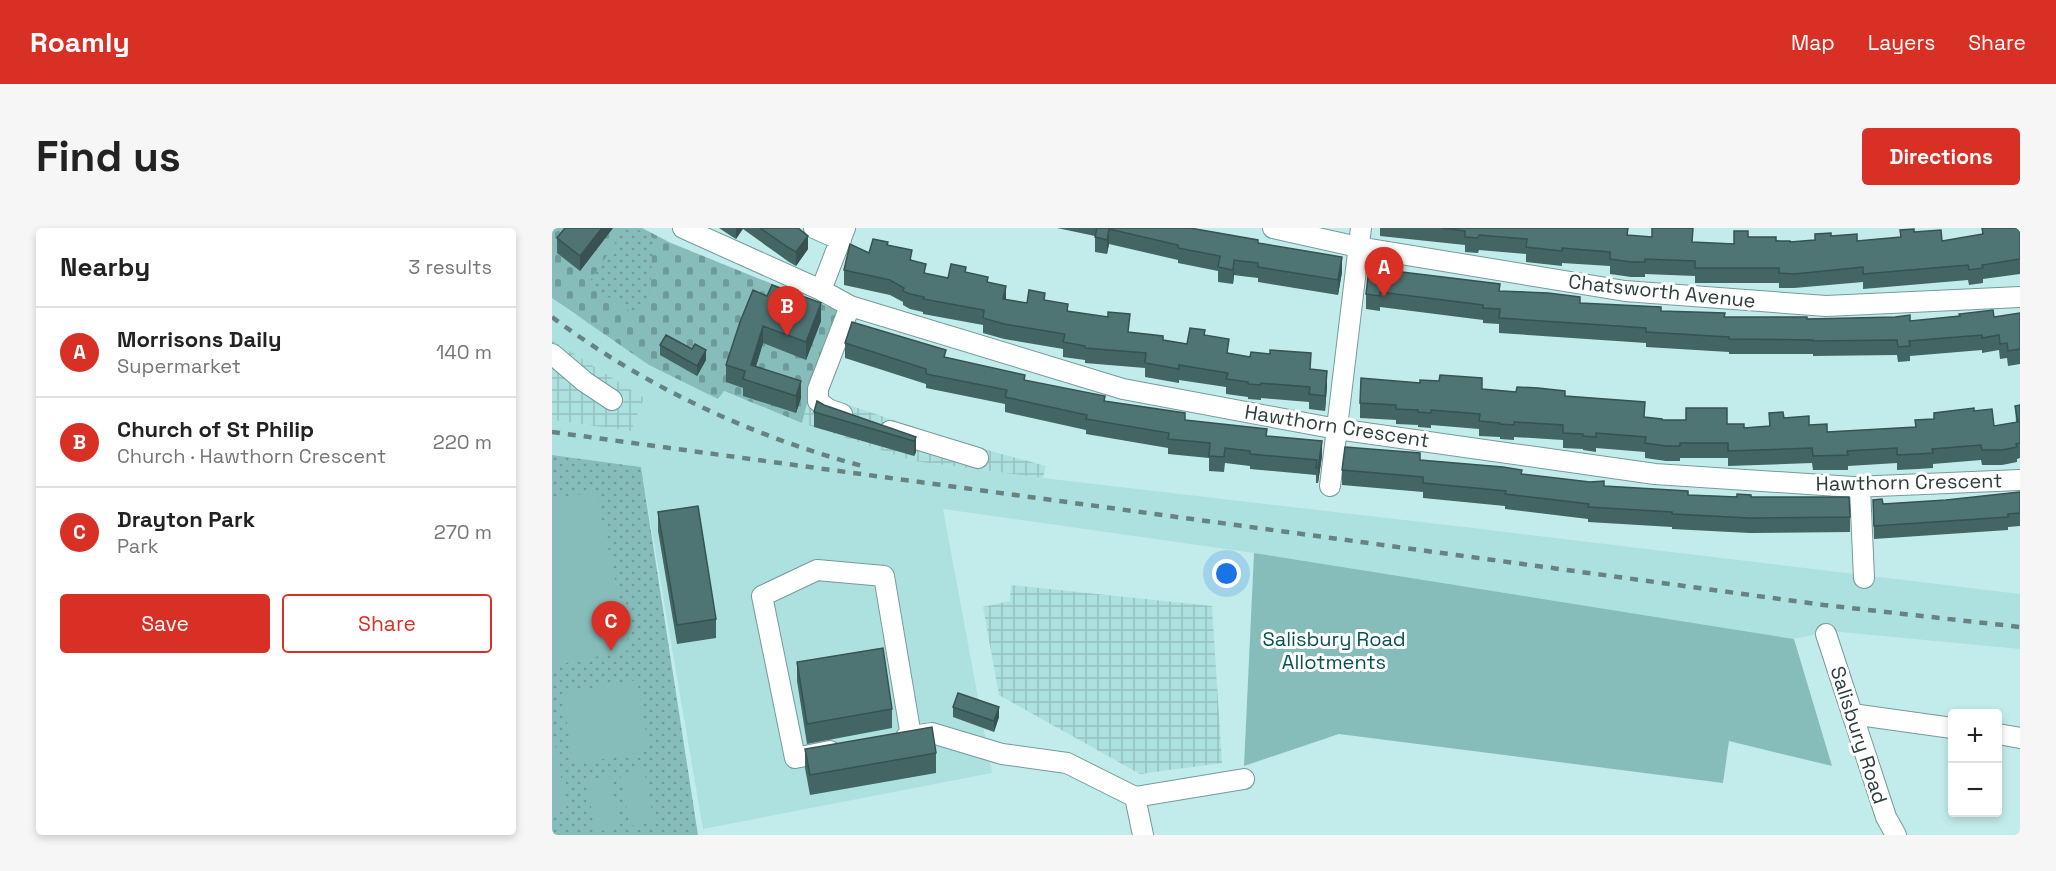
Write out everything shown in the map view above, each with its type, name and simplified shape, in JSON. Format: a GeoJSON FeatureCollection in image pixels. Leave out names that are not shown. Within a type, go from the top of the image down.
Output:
{"type":"FeatureCollection","features":[{"type":"Feature","properties":{"kind":"street","name":"Hawthorn Crescent"},"geometry":{"type":"LineString","coordinates":[[683,228],[821,290],[850,306],[1123,388],[1337,429],[1655,474],[1860,487],[2020,480]]}},
{"type":"Feature","properties":{"kind":"street"},"geometry":{"type":"LineString","coordinates":[[814,228],[843,234],[821,290]]}},
{"type":"Feature","properties":{"kind":"street","name":"Chatsworth Avenue"},"geometry":{"type":"LineString","coordinates":[[1273,228],[1359,238],[1625,291],[1826,306],[2020,297]]}},
{"type":"Feature","properties":{"kind":"street"},"geometry":{"type":"LineString","coordinates":[[1330,486],[1359,238]]}},
{"type":"Feature","properties":{"kind":"street"},"geometry":{"type":"LineString","coordinates":[[850,306],[818,389],[818,401],[828,409],[867,423],[978,458]]}},
{"type":"Feature","properties":{"kind":"street"},"geometry":{"type":"LineString","coordinates":[[552,354],[585,382],[612,400]]}},
{"type":"Feature","properties":{"kind":"street"},"geometry":{"type":"LineString","coordinates":[[1860,487],[1864,578]]}},
{"type":"Feature","properties":{"kind":"street"},"geometry":{"type":"LineString","coordinates":[[853,747],[795,758],[762,596],[817,570],[884,576],[911,736]]}},
{"type":"Feature","properties":{"kind":"street","name":"Salisbury Road"},"geometry":{"type":"LineString","coordinates":[[1826,633],[1886,817],[1896,835]]}},
{"type":"Feature","properties":{"kind":"street"},"geometry":{"type":"LineString","coordinates":[[1852,714],[1948,727]]}},
{"type":"Feature","properties":{"kind":"street"},"geometry":{"type":"LineString","coordinates":[[888,741],[932,733],[1002,754],[1067,763],[1135,797],[1244,779]]}},
{"type":"Feature","properties":{"kind":"street"},"geometry":{"type":"LineString","coordinates":[[2002,735],[2020,738]]}},
{"type":"Feature","properties":{"kind":"street"},"geometry":{"type":"LineString","coordinates":[[1135,797],[1143,835]]}},
{"type":"Feature","properties":{"kind":"shaded area"},"geometry":{"type":"Polygon","coordinates":[[[552,298],[572,313],[718,399],[723,391],[802,423],[913,461],[2020,594],[2020,649],[1830,631],[1794,639],[1254,553],[943,509],[992,773],[703,829],[641,467],[552,455],[552,420],[631,431],[552,340],[552,298]]]}},
{"type":"Feature","properties":{"kind":"shaded area"},"geometry":{"type":"Polygon","coordinates":[[[552,340],[644,398],[631,431],[552,420],[552,340]]]}},
{"type":"Feature","properties":{"kind":"shaded area"},"geometry":{"type":"Polygon","coordinates":[[[810,392],[965,444],[1046,466],[1043,478],[913,461],[802,423],[810,392]]]}},
{"type":"Feature","properties":{"kind":"shaded area"},"geometry":{"type":"Polygon","coordinates":[[[1011,585],[1212,606],[1222,763],[1140,774],[999,695],[983,607],[1010,601],[1011,585]]]}},
{"type":"Feature","properties":{"kind":"green space"},"geometry":{"type":"Polygon","coordinates":[[[552,228],[642,228],[671,243],[839,311],[810,392],[802,423],[724,391],[718,399],[649,365],[552,298],[552,228]]]}},
{"type":"Feature","properties":{"kind":"green space"},"geometry":{"type":"Polygon","coordinates":[[[625,228],[635,228],[658,241],[652,255],[650,294],[643,308],[633,313],[588,284],[625,228]]]}},
{"type":"Feature","properties":{"kind":"green space"},"geometry":{"type":"Polygon","coordinates":[[[552,455],[641,467],[698,835],[552,835],[552,455]]]}},
{"type":"Feature","properties":{"kind":"green space"},"geometry":{"type":"Polygon","coordinates":[[[596,491],[630,650],[552,666],[552,500],[596,491]]]}},
{"type":"Feature","properties":{"kind":"green space","name":"Salisbury Road Allotments"},"geometry":{"type":"Polygon","coordinates":[[[1254,553],[1794,639],[1832,766],[1729,741],[1723,783],[1339,734],[1244,766],[1254,553]]]}},
{"type":"Feature","properties":{"kind":"green space"},"geometry":{"type":"Polygon","coordinates":[[[637,680],[649,751],[574,764],[562,693],[637,680]]]}},
{"type":"Feature","properties":{"kind":"green space"},"geometry":{"type":"Polygon","coordinates":[[[552,729],[567,811],[552,814],[552,729]]]}},
{"type":"Feature","properties":{"kind":"green space"},"geometry":{"type":"Polygon","coordinates":[[[644,769],[654,822],[630,826],[620,774],[644,769]]]}},
{"type":"Feature","properties":{"kind":"green space"},"geometry":{"type":"Polygon","coordinates":[[[610,776],[620,827],[596,832],[586,780],[610,776]]]}},
{"type":"Feature","properties":{"kind":"building"},"geometry":{"type":"Polygon","coordinates":[[[565,228],[602,228],[580,256],[557,238],[565,228]]]}},
{"type":"Feature","properties":{"kind":"building"},"geometry":{"type":"Polygon","coordinates":[[[760,228],[798,228],[808,236],[796,252],[760,228]]]}},
{"type":"Feature","properties":{"kind":"building"},"geometry":{"type":"Polygon","coordinates":[[[1097,228],[1190,228],[1258,240],[1258,243],[1342,257],[1338,280],[1258,267],[1258,263],[1234,260],[1233,270],[1218,267],[1220,256],[1178,248],[1178,245],[1109,229],[1107,240],[1095,237],[1097,228]]]}},
{"type":"Feature","properties":{"kind":"building"},"geometry":{"type":"Polygon","coordinates":[[[1442,228],[1628,228],[1627,235],[1652,237],[1652,228],[1693,228],[1692,242],[1734,244],[1734,231],[1748,231],[1748,237],[1776,237],[1776,241],[1790,242],[1815,240],[1815,234],[1831,233],[1831,236],[1857,234],[1857,241],[1901,237],[1900,230],[1914,229],[1914,232],[1941,230],[1942,241],[1983,234],[1982,228],[2020,228],[2020,259],[1982,265],[1983,268],[1969,270],[1968,265],[1863,274],[1863,267],[1794,274],[1779,273],[1779,268],[1695,268],[1695,261],[1645,259],[1645,262],[1631,262],[1610,259],[1610,252],[1562,248],[1562,251],[1526,247],[1527,239],[1479,235],[1478,238],[1465,237],[1465,231],[1442,228]]]}},
{"type":"Feature","properties":{"kind":"building"},"geometry":{"type":"Polygon","coordinates":[[[873,239],[888,242],[887,245],[912,250],[910,260],[926,264],[924,273],[948,278],[951,264],[966,267],[965,272],[988,277],[987,282],[1006,286],[1003,299],[1027,303],[1029,290],[1045,293],[1044,300],[1068,304],[1067,311],[1108,317],[1108,312],[1130,314],[1128,332],[1163,336],[1163,340],[1187,344],[1190,328],[1205,330],[1204,335],[1229,339],[1227,353],[1250,357],[1251,352],[1270,354],[1270,350],[1311,353],[1310,369],[1327,371],[1325,396],[1309,394],[1310,387],[1248,384],[1248,382],[1226,379],[1228,373],[1179,365],[1179,369],[1145,363],[1146,353],[1085,348],[1085,346],[1063,342],[1065,334],[1004,324],[983,318],[984,310],[923,299],[924,297],[903,291],[904,288],[890,280],[844,270],[850,244],[869,253],[873,239]]]}},
{"type":"Feature","properties":{"kind":"building"},"geometry":{"type":"Polygon","coordinates":[[[1369,268],[1500,284],[1499,291],[1580,297],[1580,303],[1661,307],[1661,311],[1725,313],[1724,317],[1807,317],[1807,319],[1910,315],[1910,321],[1993,310],[1994,317],[2020,313],[2020,349],[2008,351],[2007,343],[2000,344],[1999,335],[1982,338],[1982,335],[1909,341],[1910,346],[1898,347],[1897,340],[1729,339],[1729,337],[1646,332],[1646,328],[1499,318],[1500,309],[1483,308],[1483,305],[1380,292],[1380,296],[1366,294],[1369,268]]]}},
{"type":"Feature","properties":{"kind":"building"},"geometry":{"type":"Polygon","coordinates":[[[772,285],[821,303],[806,342],[763,326],[751,365],[801,381],[796,396],[743,379],[745,371],[726,365],[753,290],[767,296],[772,285]]]}},
{"type":"Feature","properties":{"kind":"building"},"geometry":{"type":"Polygon","coordinates":[[[852,322],[946,350],[944,357],[1025,375],[1024,380],[1105,396],[1104,401],[1185,413],[1185,420],[1267,429],[1266,436],[1322,441],[1318,468],[1316,468],[1317,460],[1250,454],[1250,451],[1225,448],[1224,457],[1209,456],[1210,443],[1168,439],[1169,433],[1086,419],[1087,415],[1005,397],[1007,390],[926,374],[926,369],[845,343],[852,322]]]}},
{"type":"Feature","properties":{"kind":"building"},"geometry":{"type":"Polygon","coordinates":[[[666,335],[692,349],[695,344],[706,350],[697,366],[660,345],[666,335]]]}},
{"type":"Feature","properties":{"kind":"building"},"geometry":{"type":"Polygon","coordinates":[[[1440,375],[1482,378],[1482,389],[1516,392],[1517,387],[1538,388],[1565,391],[1565,396],[1645,402],[1644,417],[1662,420],[1686,420],[1686,408],[1727,408],[1727,424],[1744,424],[1744,428],[1770,426],[1769,413],[1783,412],[1784,418],[1809,416],[1809,425],[1827,424],[1827,432],[1916,427],[1915,420],[1934,419],[1934,413],[1974,408],[1974,411],[1992,409],[1994,426],[2018,422],[2015,406],[2020,405],[2020,443],[2016,444],[2017,447],[2002,450],[1982,450],[1981,445],[1932,449],[1933,453],[1897,455],[1897,448],[1847,451],[1848,455],[1813,456],[1812,448],[1728,451],[1728,443],[1680,443],[1680,446],[1666,446],[1645,443],[1646,437],[1596,433],[1596,437],[1563,433],[1563,425],[1514,422],[1514,425],[1500,424],[1479,421],[1480,414],[1431,410],[1431,413],[1418,412],[1418,410],[1396,409],[1396,405],[1360,403],[1361,378],[1420,383],[1420,380],[1439,381],[1440,375]]]}},
{"type":"Feature","properties":{"kind":"building"},"geometry":{"type":"Polygon","coordinates":[[[817,401],[916,437],[914,441],[814,412],[817,401]]]}},
{"type":"Feature","properties":{"kind":"building"},"geometry":{"type":"Polygon","coordinates":[[[1345,447],[1420,453],[1420,460],[1503,467],[1522,470],[1521,474],[1590,482],[1604,481],[1604,486],[1688,491],[1688,495],[1849,497],[1850,517],[1750,518],[1588,507],[1589,504],[1505,494],[1506,491],[1423,483],[1423,477],[1342,470],[1345,447]]]}},
{"type":"Feature","properties":{"kind":"building"},"geometry":{"type":"Polygon","coordinates":[[[2020,492],[2020,513],[2008,514],[2008,517],[1874,526],[1873,500],[1882,499],[1883,504],[2020,492]]]}},
{"type":"Feature","properties":{"kind":"building"},"geometry":{"type":"Polygon","coordinates":[[[698,506],[716,619],[677,625],[658,512],[698,506]]]}},
{"type":"Feature","properties":{"kind":"building"},"geometry":{"type":"Polygon","coordinates":[[[883,648],[892,709],[807,724],[797,662],[883,648]]]}},
{"type":"Feature","properties":{"kind":"building"},"geometry":{"type":"Polygon","coordinates":[[[958,693],[999,707],[994,721],[953,707],[958,693]]]}},
{"type":"Feature","properties":{"kind":"building"},"geometry":{"type":"Polygon","coordinates":[[[932,727],[936,753],[810,775],[805,749],[932,727]]]}},
{"type":"Feature","properties":{"kind":"railway"},"geometry":{"type":"LineString","coordinates":[[552,317],[624,366],[702,407],[782,441],[866,467]]}},
{"type":"Feature","properties":{"kind":"railway"},"geometry":{"type":"LineString","coordinates":[[552,432],[1824,605],[2020,627]]}},
{"type":"Feature","properties":{"kind":"place","name":"Morrisons Daily"},"geometry":{"type":"Point","coordinates":[1384,297]}},
{"type":"Feature","properties":{"kind":"place","name":"Church of St Philip"},"geometry":{"type":"Point","coordinates":[787,336]}},
{"type":"Feature","properties":{"kind":"place","name":"Drayton Park"},"geometry":{"type":"Point","coordinates":[611,651]}}]}
